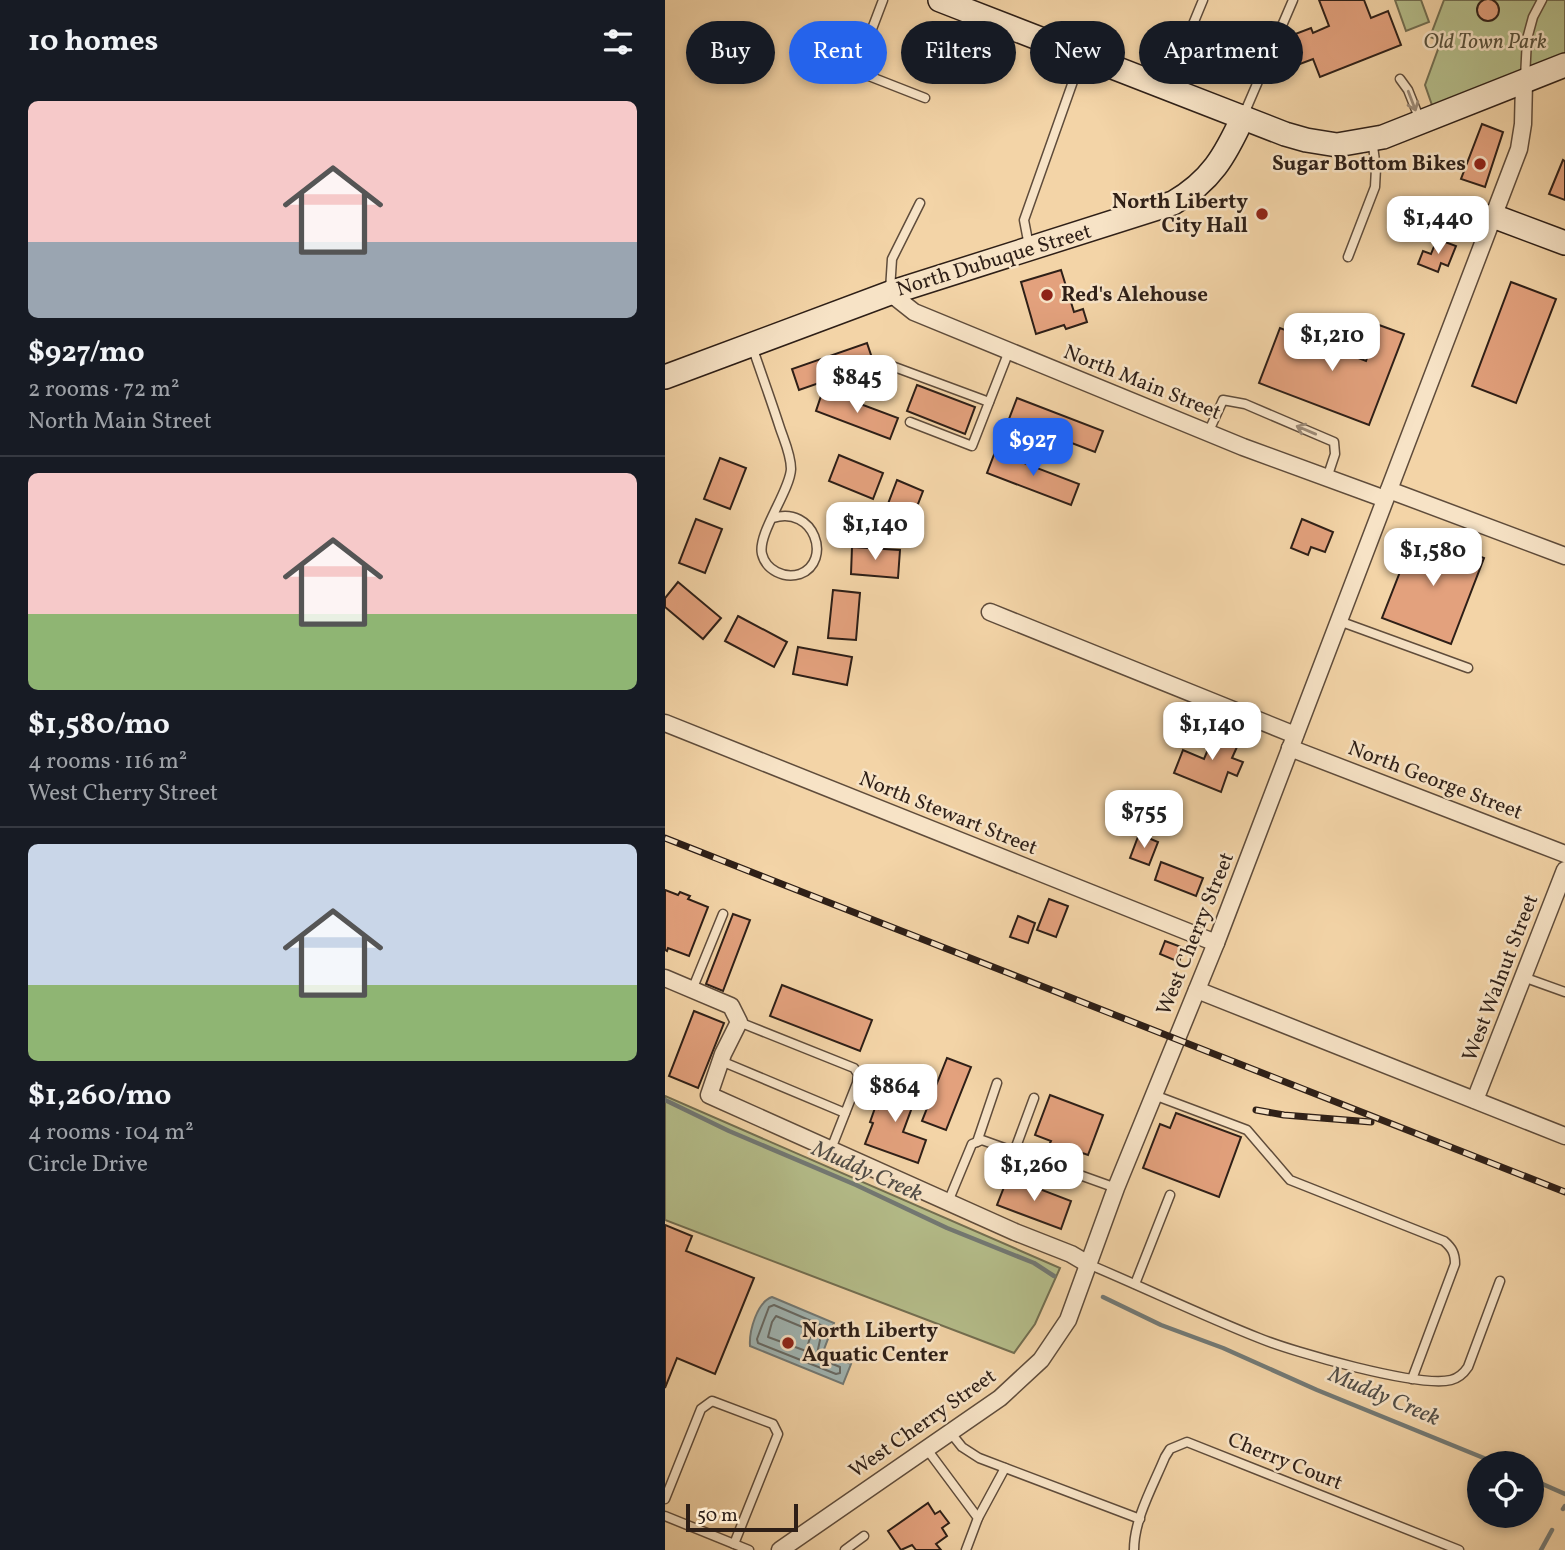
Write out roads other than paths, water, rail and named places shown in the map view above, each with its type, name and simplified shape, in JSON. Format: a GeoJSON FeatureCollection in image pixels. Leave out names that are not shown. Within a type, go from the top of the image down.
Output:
{"type":"FeatureCollection","features":[{"type":"Feature","properties":{"kind":"main road"},"geometry":{"type":"LineString","coordinates":[[940,0],[1030,34]]}},
{"type":"Feature","properties":{"kind":"main road"},"geometry":{"type":"LineString","coordinates":[[1125,71],[1285,134],[1337,145],[1372,139],[1421,124],[1565,65]]}},
{"type":"Feature","properties":{"kind":"main road","name":"North Dubuque Street"},"geometry":{"type":"LineString","coordinates":[[665,377],[890,293],[1155,211],[1192,192],[1220,162],[1243,117]]}},
{"type":"Feature","properties":{"kind":"main road"},"geometry":{"type":"LineString","coordinates":[[1493,216],[1565,243]]}},
{"type":"Feature","properties":{"kind":"street","name":"West Cherry Street"},"geometry":{"type":"LineString","coordinates":[[780,1550],[1000,1398],[1041,1360],[1068,1320],[1117,1188],[1216,943],[1519,149],[1523,124],[1524,82]]}},
{"type":"Feature","properties":{"kind":"street","name":"North Main Street"},"geometry":{"type":"LineString","coordinates":[[890,293],[914,312],[1208,433],[1327,478],[1387,495],[1565,556]]}},
{"type":"Feature","properties":{"kind":"street","name":"North George Street"},"geometry":{"type":"LineString","coordinates":[[990,612],[1293,742],[1565,854]]}},
{"type":"Feature","properties":{"kind":"street","name":"North Stewart Street"},"geometry":{"type":"LineString","coordinates":[[665,723],[1216,943]]}},
{"type":"Feature","properties":{"kind":"street","name":"West Walnut Street"},"geometry":{"type":"LineString","coordinates":[[1475,1100],[1565,870]]}},
{"type":"Feature","properties":{"kind":"street"},"geometry":{"type":"LineString","coordinates":[[665,978],[731,1006],[739,1022],[709,1095],[1071,1254],[1088,1264]]}},
{"type":"Feature","properties":{"kind":"street"},"geometry":{"type":"LineString","coordinates":[[1197,990],[1565,1136]]}},
{"type":"Feature","properties":{"kind":"lane"},"geometry":{"type":"LineString","coordinates":[[883,0],[856,71],[925,98]]}},
{"type":"Feature","properties":{"kind":"lane"},"geometry":{"type":"LineString","coordinates":[[1167,87],[1203,0]]}},
{"type":"Feature","properties":{"kind":"lane"},"geometry":{"type":"LineString","coordinates":[[1243,117],[1293,0]]}},
{"type":"Feature","properties":{"kind":"lane"},"geometry":{"type":"LineString","coordinates":[[1524,82],[1527,39],[1533,17],[1542,0]]}},
{"type":"Feature","properties":{"kind":"lane"},"geometry":{"type":"LineString","coordinates":[[1400,79],[1408,90],[1421,124]]}},
{"type":"Feature","properties":{"kind":"lane"},"geometry":{"type":"LineString","coordinates":[[1030,249],[1024,220],[1072,84]]}},
{"type":"Feature","properties":{"kind":"lane"},"geometry":{"type":"LineString","coordinates":[[1348,257],[1375,187],[1376,168],[1372,139]]}},
{"type":"Feature","properties":{"kind":"lane"},"geometry":{"type":"LineString","coordinates":[[890,293],[892,259],[920,203]]}},
{"type":"Feature","properties":{"kind":"lane"},"geometry":{"type":"LineString","coordinates":[[751,344],[788,451],[791,470],[773,518],[761,550],[765,562],[773,571],[788,576],[801,573],[812,565],[817,549],[814,534],[807,524],[797,517],[783,515],[773,518]]}},
{"type":"Feature","properties":{"kind":"lane"},"geometry":{"type":"LineString","coordinates":[[910,422],[972,446],[1009,351]]}},
{"type":"Feature","properties":{"kind":"lane"},"geometry":{"type":"LineString","coordinates":[[881,362],[989,402]]}},
{"type":"Feature","properties":{"kind":"lane"},"geometry":{"type":"LineString","coordinates":[[1208,433],[1223,400],[1245,404],[1334,442],[1335,454],[1327,478]]}},
{"type":"Feature","properties":{"kind":"lane"},"geometry":{"type":"LineString","coordinates":[[1339,621],[1468,668]]}},
{"type":"Feature","properties":{"kind":"lane"},"geometry":{"type":"LineString","coordinates":[[692,990],[723,914]]}},
{"type":"Feature","properties":{"kind":"lane"},"geometry":{"type":"LineString","coordinates":[[1523,977],[1565,992]]}},
{"type":"Feature","properties":{"kind":"lane"},"geometry":{"type":"LineString","coordinates":[[739,1022],[854,1068],[858,1074],[857,1083],[831,1149]]}},
{"type":"Feature","properties":{"kind":"lane"},"geometry":{"type":"LineString","coordinates":[[721,1061],[845,1113]]}},
{"type":"Feature","properties":{"kind":"lane"},"geometry":{"type":"LineString","coordinates":[[977,1142],[997,1083]]}},
{"type":"Feature","properties":{"kind":"lane"},"geometry":{"type":"LineString","coordinates":[[1154,1096],[1247,1130],[1290,1180],[1444,1241],[1451,1247],[1455,1264],[1412,1379]]}},
{"type":"Feature","properties":{"kind":"lane"},"geometry":{"type":"LineString","coordinates":[[1014,1152],[1034,1098]]}},
{"type":"Feature","properties":{"kind":"lane"},"geometry":{"type":"LineString","coordinates":[[948,1202],[972,1144],[982,1140],[1117,1188]]}},
{"type":"Feature","properties":{"kind":"lane"},"geometry":{"type":"LineString","coordinates":[[1136,1284],[1170,1195]]}},
{"type":"Feature","properties":{"kind":"lane"},"geometry":{"type":"LineString","coordinates":[[1088,1264],[1262,1339],[1337,1362],[1412,1379],[1451,1380],[1463,1375],[1500,1280]]}},
{"type":"Feature","properties":{"kind":"lane"},"geometry":{"type":"LineString","coordinates":[[665,1499],[701,1409],[712,1401],[773,1424],[778,1434],[734,1544]]}},
{"type":"Feature","properties":{"kind":"lane"},"geometry":{"type":"LineString","coordinates":[[950,1432],[962,1447],[979,1458],[1140,1519]]}},
{"type":"Feature","properties":{"kind":"lane","name":"Cherry Court"},"geometry":{"type":"LineString","coordinates":[[1133,1550],[1140,1519],[1164,1457],[1170,1449],[1187,1442],[1459,1550]]}},
{"type":"Feature","properties":{"kind":"lane"},"geometry":{"type":"LineString","coordinates":[[926,1448],[978,1518]]}},
{"type":"Feature","properties":{"kind":"lane"},"geometry":{"type":"LineString","coordinates":[[966,1550],[978,1518],[1005,1468]]}},
{"type":"Feature","properties":{"kind":"lane"},"geometry":{"type":"LineString","coordinates":[[665,1516],[749,1550]]}},
{"type":"Feature","properties":{"kind":"lane"},"geometry":{"type":"LineString","coordinates":[[845,1550],[865,1536]]}},
{"type":"Feature","properties":{"kind":"water","name":"North Liberty Aquatic Center"},"geometry":{"type":"Polygon","coordinates":[[[772,1297],[834,1323],[823,1352],[851,1364],[843,1384],[750,1346],[758,1311],[772,1297]]]}},
{"type":"Feature","properties":{"kind":"waterway","name":"Muddy Creek"},"geometry":{"type":"LineString","coordinates":[[665,1100],[947,1228],[1034,1263],[1054,1276]]}},
{"type":"Feature","properties":{"kind":"waterway","name":"Muddy Creek"},"geometry":{"type":"LineString","coordinates":[[1103,1297],[1161,1325],[1223,1348],[1467,1451]]}},
{"type":"Feature","properties":{"kind":"waterway","name":"Muddy Creek"},"geometry":{"type":"LineString","coordinates":[[1544,1485],[1565,1494]]}},
{"type":"Feature","properties":{"kind":"waterway"},"geometry":{"type":"LineString","coordinates":[[1541,1550],[1552,1530]]}},
{"type":"Feature","properties":{"kind":"railway"},"geometry":{"type":"LineString","coordinates":[[665,838],[1565,1192]]}},
{"type":"Feature","properties":{"kind":"railway"},"geometry":{"type":"LineString","coordinates":[[1256,1110],[1371,1122]]}},
{"type":"Feature","properties":{"kind":"place","name":"Sugar Bottom Bikes"},"geometry":{"type":"Point","coordinates":[1480,164]}},
{"type":"Feature","properties":{"kind":"place","name":"North Liberty City Hall"},"geometry":{"type":"Point","coordinates":[1262,214]}},
{"type":"Feature","properties":{"kind":"place","name":"Red's Alehouse"},"geometry":{"type":"Point","coordinates":[1047,295]}},
{"type":"Feature","properties":{"kind":"place","name":"North Liberty Aquatic Center"},"geometry":{"type":"Point","coordinates":[788,1343]}},
{"type":"Feature","properties":{"kind":"park label","name":"Old Town Park"},"geometry":{"type":"Point","coordinates":[1485,42]}}]}
